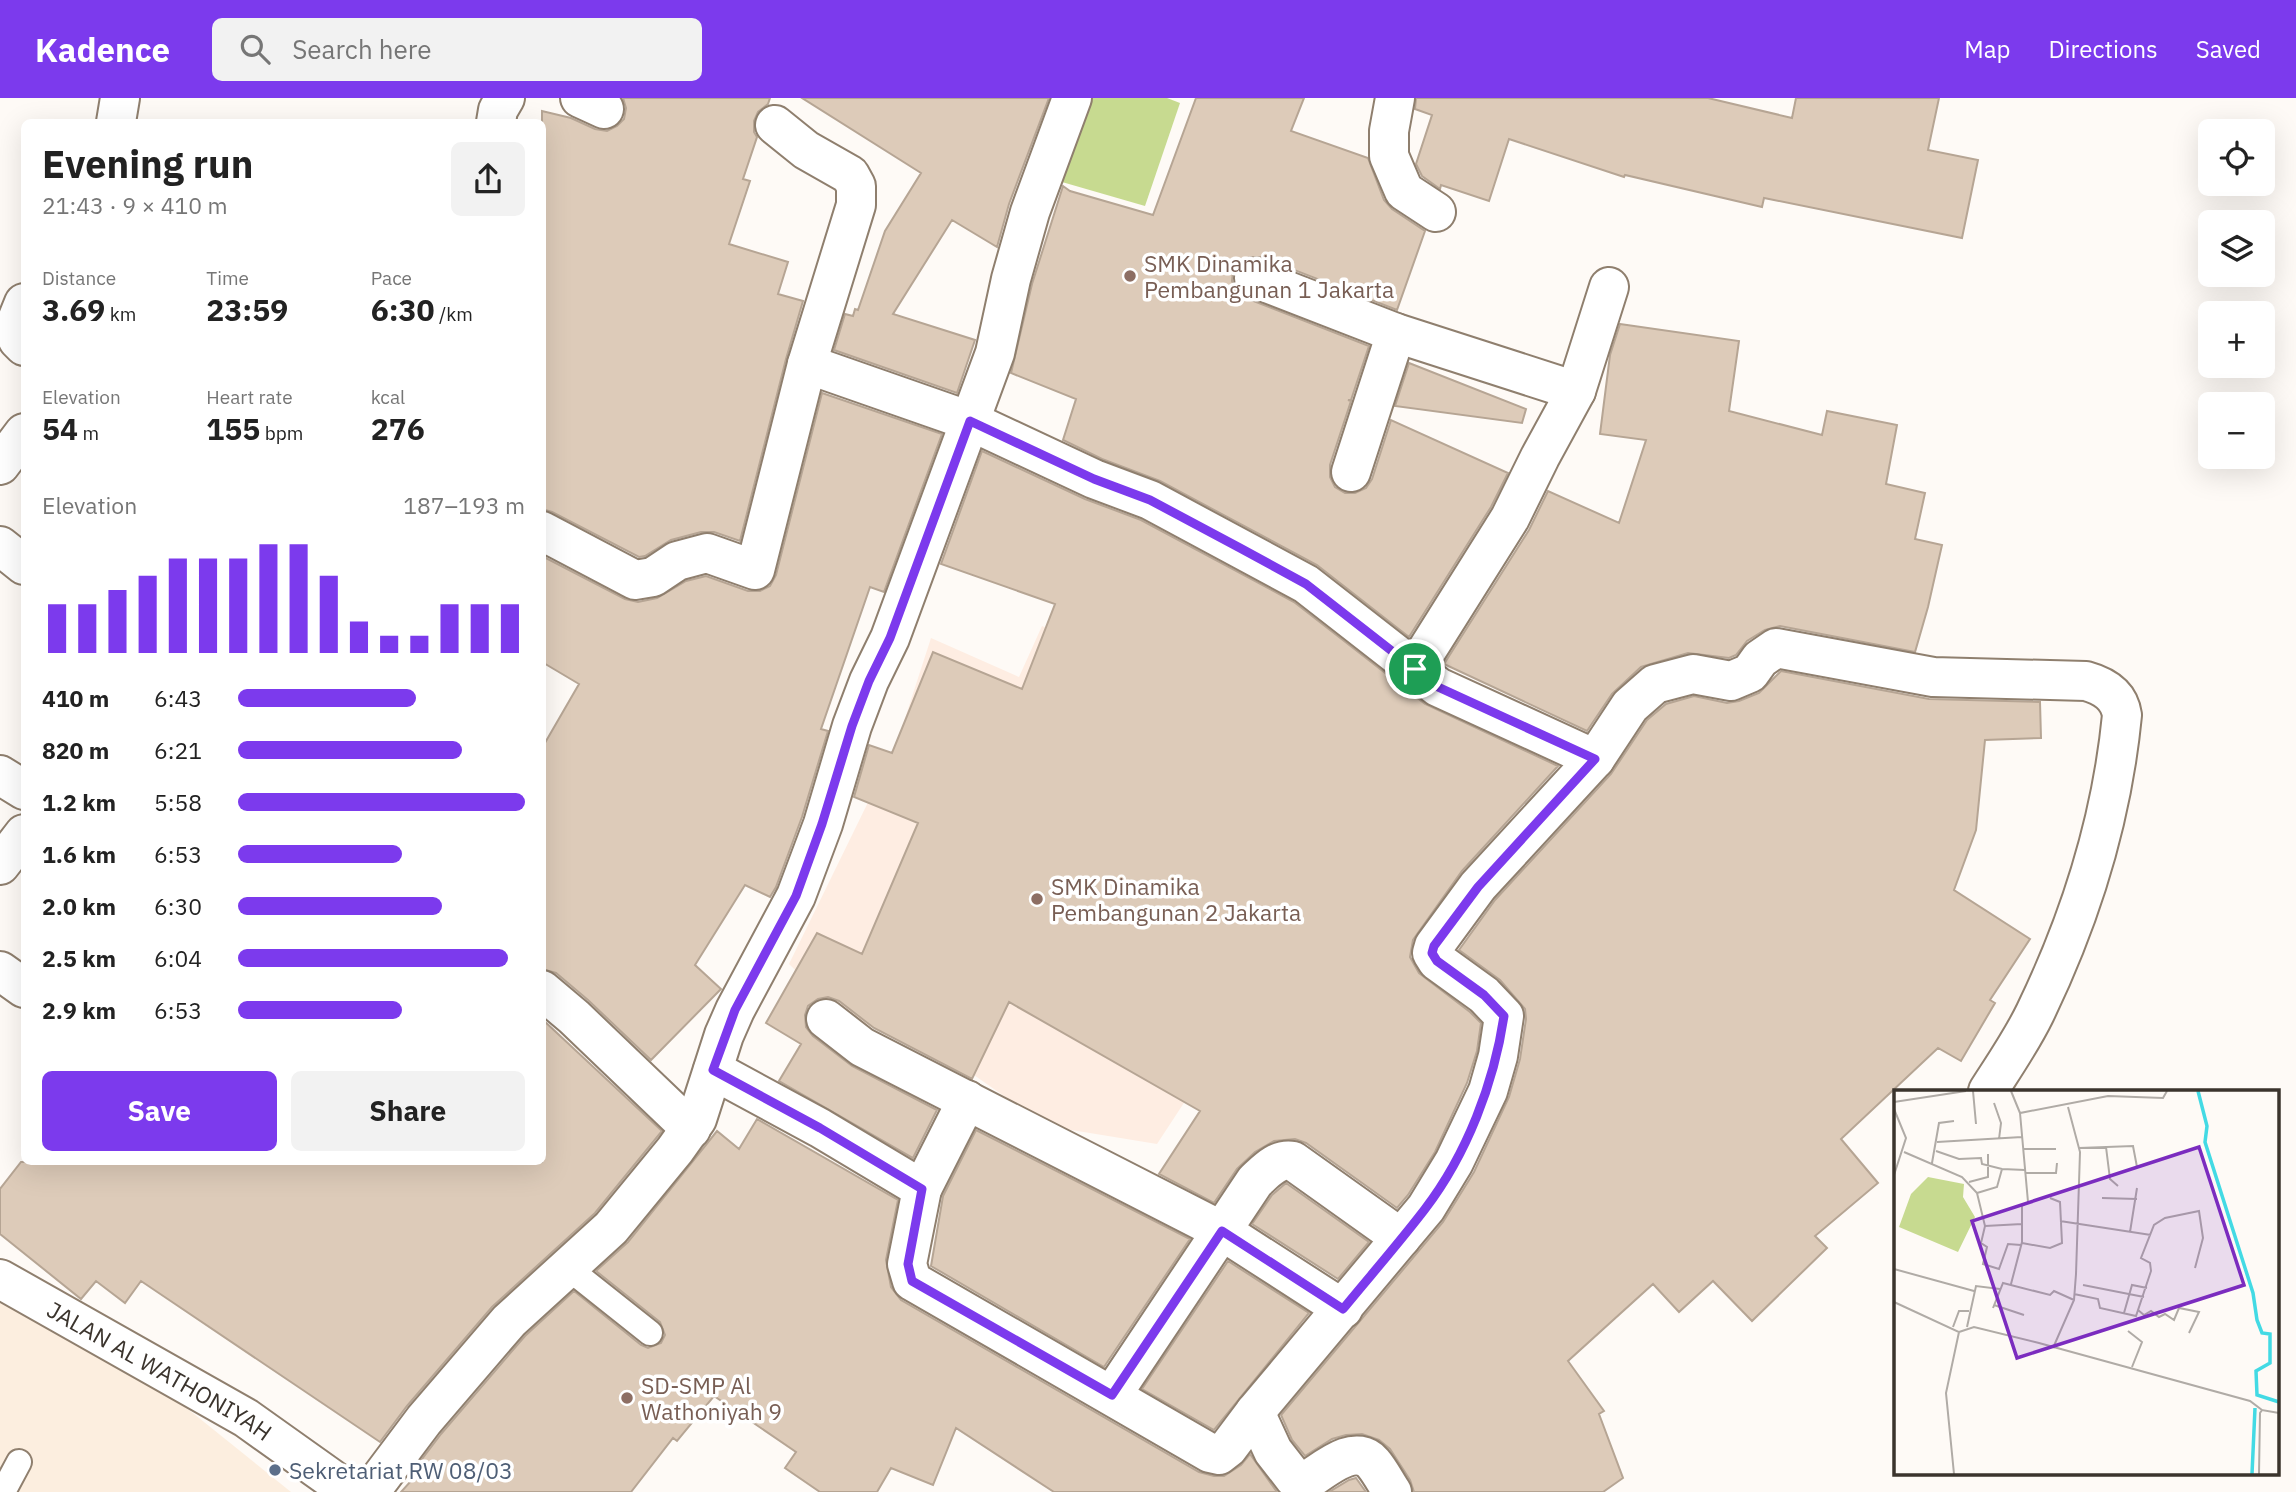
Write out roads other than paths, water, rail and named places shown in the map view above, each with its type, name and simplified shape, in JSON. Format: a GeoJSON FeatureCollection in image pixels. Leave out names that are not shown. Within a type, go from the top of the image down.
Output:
{"type":"FeatureCollection","features":[{"type":"Feature","properties":{"kind":"street"},"geometry":{"type":"LineString","coordinates":[[116,119],[120,98]]}},
{"type":"Feature","properties":{"kind":"street"},"geometry":{"type":"LineString","coordinates":[[496,119],[505,98]]}},
{"type":"Feature","properties":{"kind":"street"},"geometry":{"type":"LineString","coordinates":[[370,1492],[424,1420],[509,1321],[611,1228],[697,1119],[735,1010],[796,896],[822,824],[852,726],[869,681],[890,638],[995,353],[1011,279],[1030,212],[1072,98]]}},
{"type":"Feature","properties":{"kind":"street"},"geometry":{"type":"LineString","coordinates":[[1395,98],[1389,131],[1389,156],[1404,191],[1436,212]]}},
{"type":"Feature","properties":{"kind":"street"},"geometry":{"type":"LineString","coordinates":[[546,533],[635,580],[653,577],[677,561],[707,553],[755,570],[807,364],[856,205],[856,186],[850,175],[806,150],[775,125]]}},
{"type":"Feature","properties":{"kind":"street"},"geometry":{"type":"LineString","coordinates":[[1254,278],[1396,333],[1576,391]]}},
{"type":"Feature","properties":{"kind":"street"},"geometry":{"type":"LineString","coordinates":[[1415,669],[1510,519],[1576,391],[1609,287]]}},
{"type":"Feature","properties":{"kind":"street"},"geometry":{"type":"LineString","coordinates":[[21,310],[13,330],[21,343]]}},
{"type":"Feature","properties":{"kind":"street"},"geometry":{"type":"LineString","coordinates":[[1351,472],[1396,333]]}},
{"type":"Feature","properties":{"kind":"street"},"geometry":{"type":"LineString","coordinates":[[807,364],[970,421],[1094,479],[1150,500],[1306,584],[1438,687],[1595,759]]}},
{"type":"Feature","properties":{"kind":"street"},"geometry":{"type":"LineString","coordinates":[[0,465],[21,437]]}},
{"type":"Feature","properties":{"kind":"street"},"geometry":{"type":"LineString","coordinates":[[0,546],[21,563]]}},
{"type":"Feature","properties":{"kind":"street"},"geometry":{"type":"LineString","coordinates":[[967,1100],[922,1189],[908,1264],[912,1281],[1210,1453],[1219,1455],[1228,1448],[1426,1208],[1454,1162],[1482,1102],[1498,1056],[1504,1016],[1484,995],[1437,961],[1432,953],[1434,946],[1478,887],[1595,759],[1630,706],[1655,684],[1693,674],[1731,681],[1750,673],[1760,659],[1776,648],[1933,677],[2086,681],[2102,685],[2121,706],[2116,766],[2097,850],[2064,949],[2034,1015],[1989,1090]]}},
{"type":"Feature","properties":{"kind":"street"},"geometry":{"type":"LineString","coordinates":[[0,775],[21,788]]}},
{"type":"Feature","properties":{"kind":"street"},"geometry":{"type":"LineString","coordinates":[[0,865],[21,838]]}},
{"type":"Feature","properties":{"kind":"street"},"geometry":{"type":"LineString","coordinates":[[0,971],[21,986]]}},
{"type":"Feature","properties":{"kind":"street"},"geometry":{"type":"LineString","coordinates":[[546,993],[691,1129]]}},
{"type":"Feature","properties":{"kind":"street"},"geometry":{"type":"LineString","coordinates":[[826,1019],[862,1047],[1222,1231],[1343,1309]]}},
{"type":"Feature","properties":{"kind":"street"},"geometry":{"type":"LineString","coordinates":[[713,1070],[820,1128],[922,1189]]}},
{"type":"Feature","properties":{"kind":"street"},"geometry":{"type":"LineString","coordinates":[[1112,1395],[1255,1181],[1272,1166],[1286,1159],[1293,1161],[1401,1238]]}},
{"type":"Feature","properties":{"kind":"street","name":"JALAN AL WATHONIYAH"},"geometry":{"type":"LineString","coordinates":[[0,1279],[246,1418],[350,1492]]}},
{"type":"Feature","properties":{"kind":"street"},"geometry":{"type":"LineString","coordinates":[[1255,1412],[1273,1451],[1294,1478],[1308,1480],[1342,1459],[1356,1455],[1372,1461],[1392,1492]]}},
{"type":"Feature","properties":{"kind":"lane"},"geometry":{"type":"LineString","coordinates":[[567,1267],[650,1333]]}},
{"type":"Feature","properties":{"kind":"lane"},"geometry":{"type":"LineString","coordinates":[[4,1492],[19,1462]]}},
{"type":"Feature","properties":{"kind":"place","name":"SMK Dinamika Pembangunan 1 Jakarta"},"geometry":{"type":"Point","coordinates":[1130,276]}},
{"type":"Feature","properties":{"kind":"place","name":"SMK Dinamika Pembangunan 2 Jakarta"},"geometry":{"type":"Point","coordinates":[1037,899]}},
{"type":"Feature","properties":{"kind":"place","name":"SD-SMP Al Wathoniyah 9"},"geometry":{"type":"Point","coordinates":[627,1398]}},
{"type":"Feature","properties":{"kind":"place","name":"Sekretariat RW 08/03"},"geometry":{"type":"Point","coordinates":[275,1470]}}]}
